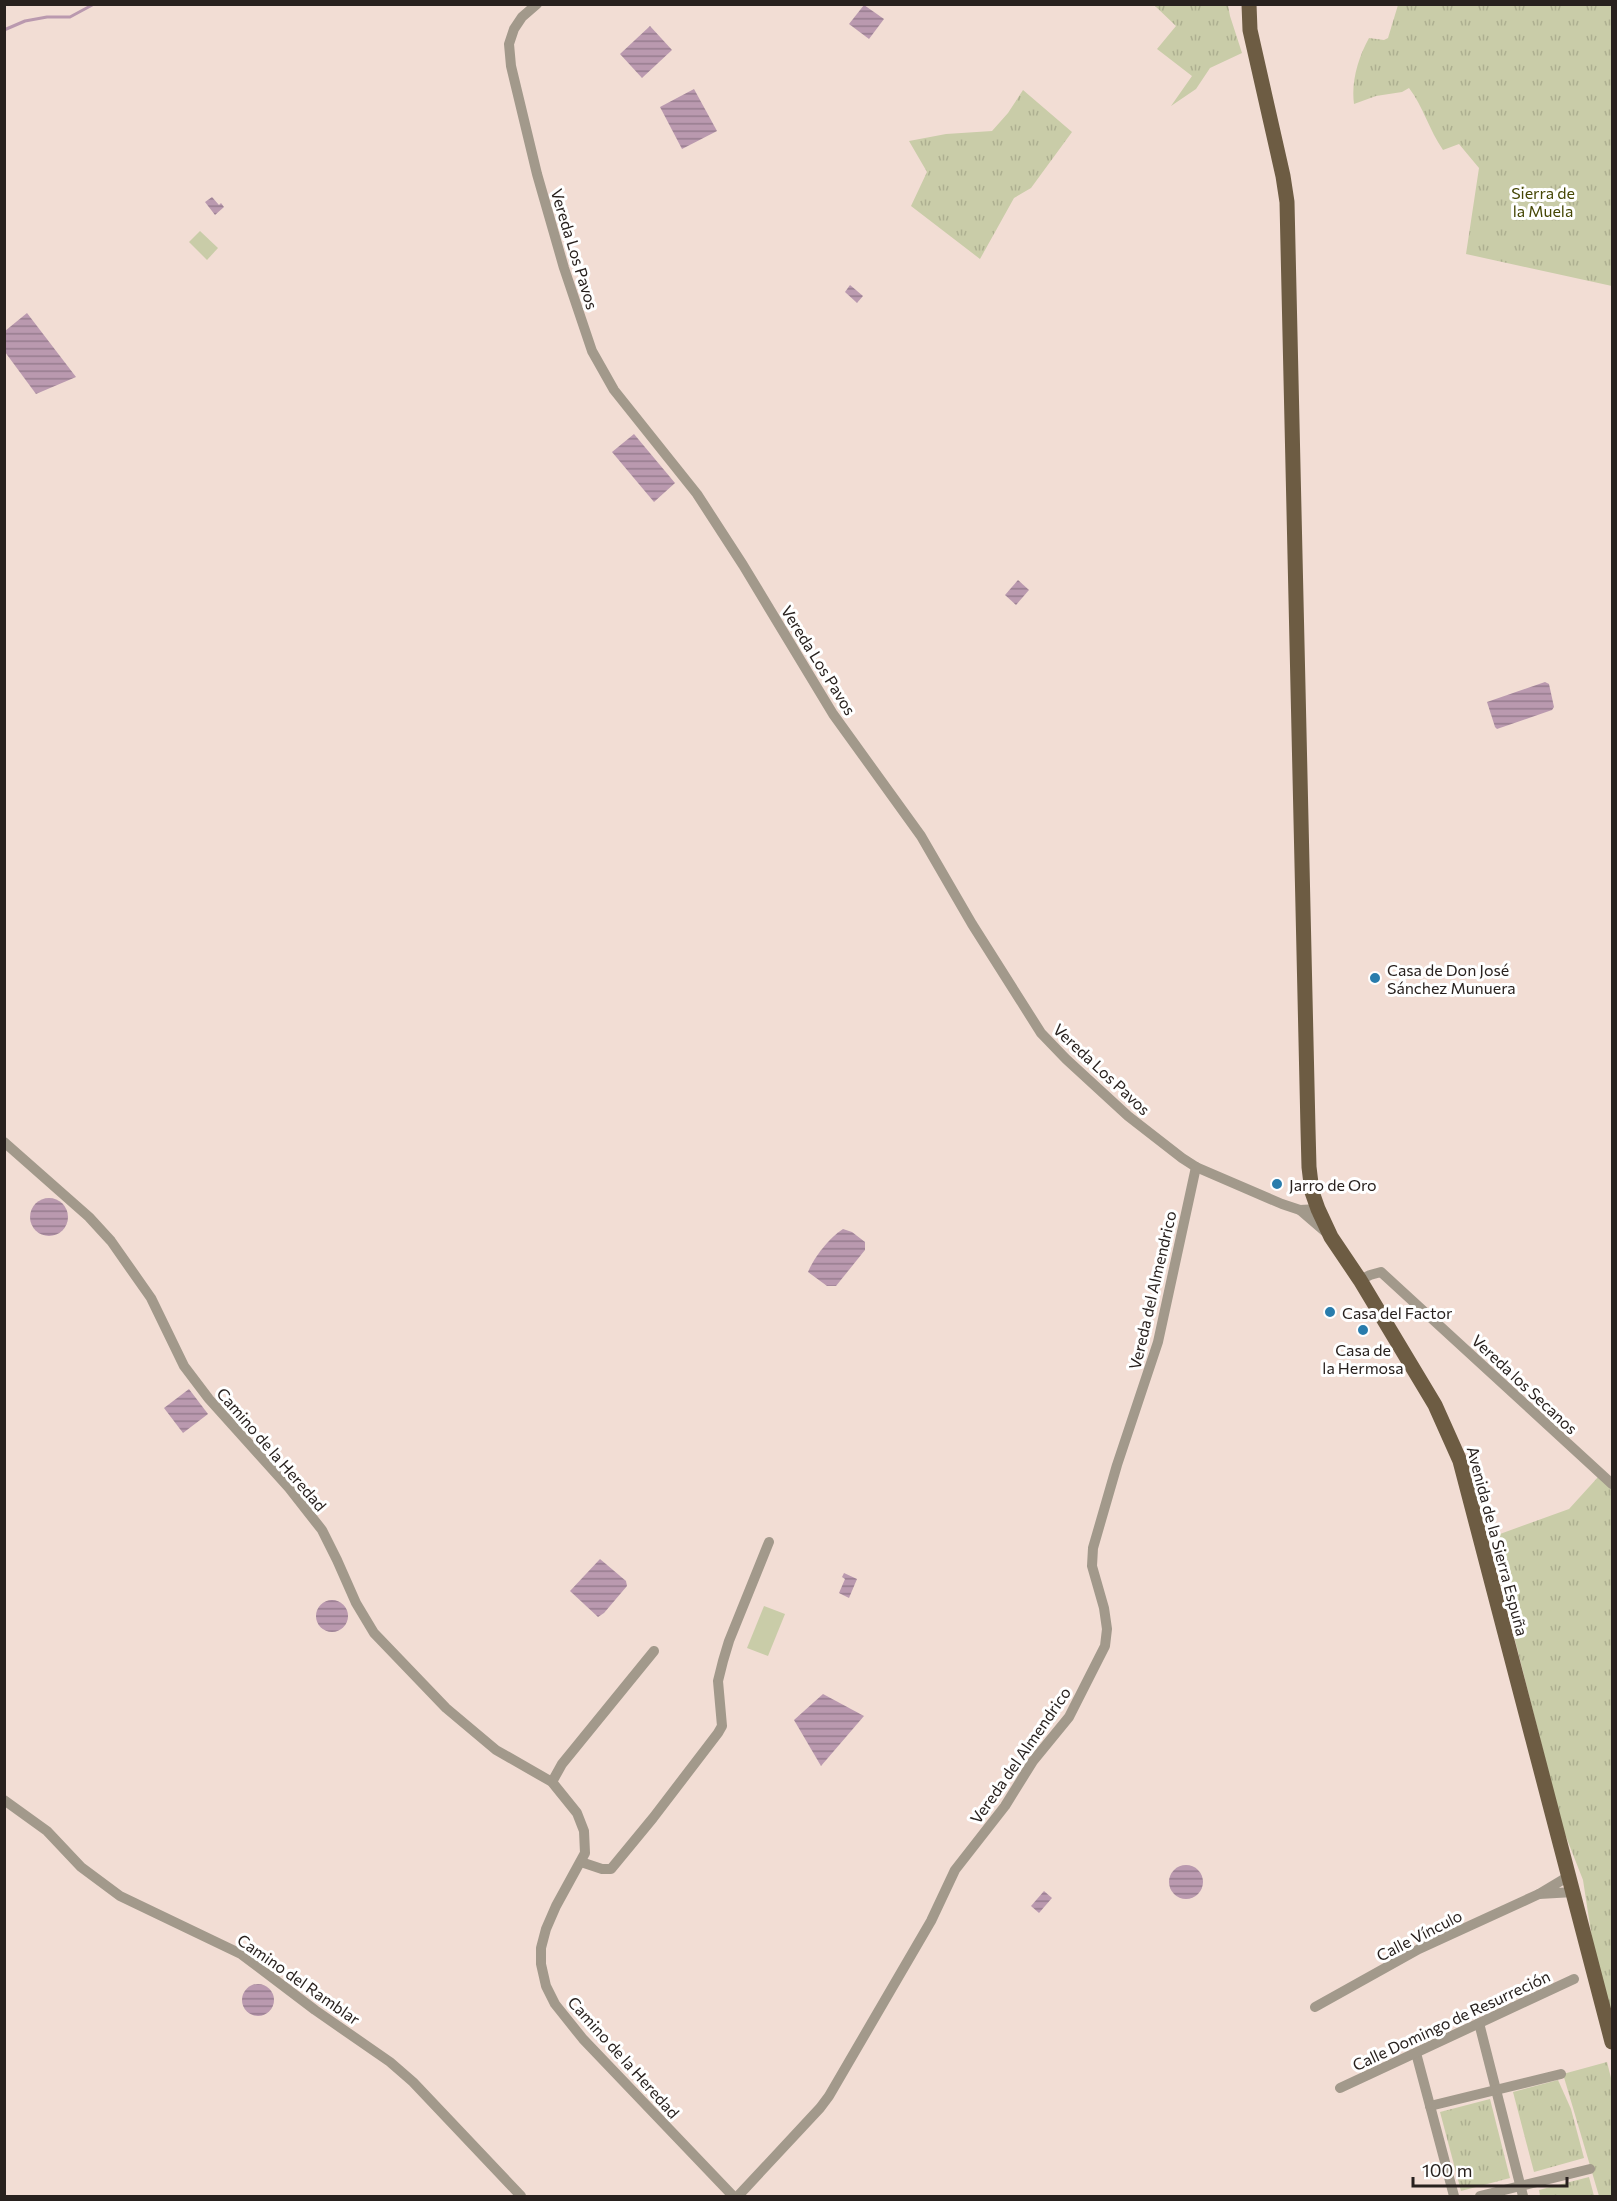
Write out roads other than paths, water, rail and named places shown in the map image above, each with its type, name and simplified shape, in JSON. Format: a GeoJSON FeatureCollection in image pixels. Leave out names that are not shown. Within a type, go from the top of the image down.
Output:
{"type":"FeatureCollection","features":[{"type":"Feature","properties":{"kind":"main road","name":"Avenida de la Sierra Espuña"},"geometry":{"type":"LineString","coordinates":[[1249,4],[1250,30],[1287,202],[1308,1129],[1312,1192],[1331,1237],[1360,1280],[1435,1405],[1460,1461],[1612,2042]]}},
{"type":"Feature","properties":{"kind":"main road","name":"Avenida de la Sierra Espuña"},"geometry":{"type":"LineString","coordinates":[[1569,1876],[1576,1876],[1581,1886],[1587,1942]]}},
{"type":"Feature","properties":{"kind":"street","name":"Vereda Los Pavos"},"geometry":{"type":"LineString","coordinates":[[537,4],[522,17],[514,29],[509,44],[511,66],[533,160],[564,268],[592,351],[609,382],[697,494],[833,714],[921,836],[972,924],[1041,1033],[1128,1116],[1182,1158],[1196,1167],[1282,1204],[1300,1209]]}},
{"type":"Feature","properties":{"kind":"street","name":"Camino de la Heredad"},"geometry":{"type":"LineString","coordinates":[[4,1142],[86,1214],[111,1241],[151,1298],[190,1374],[209,1399],[294,1494],[322,1530],[356,1603],[374,1633],[446,1708],[473,1732],[496,1750],[552,1782],[577,1813],[586,1839],[585,1853],[546,1929],[541,1948],[546,1986],[555,2004],[583,2039],[733,2196]]}},
{"type":"Feature","properties":{"kind":"street","name":"Vereda del Almendrico"},"geometry":{"type":"LineString","coordinates":[[738,2196],[828,2096],[931,1921],[955,1870],[1005,1806],[1033,1761],[1069,1717],[1105,1647],[1107,1629],[1104,1608],[1092,1566],[1093,1548],[1117,1465],[1158,1342],[1196,1167]]}},
{"type":"Feature","properties":{"kind":"street"},"geometry":{"type":"LineString","coordinates":[[1300,1209],[1318,1209]]}},
{"type":"Feature","properties":{"kind":"street"},"geometry":{"type":"LineString","coordinates":[[1300,1209],[1331,1237]]}},
{"type":"Feature","properties":{"kind":"street","name":"Vereda los Secanos"},"geometry":{"type":"LineString","coordinates":[[1360,1280],[1381,1272],[1612,1484]]}},
{"type":"Feature","properties":{"kind":"street"},"geometry":{"type":"LineString","coordinates":[[581,1862],[602,1869],[611,1869],[718,1733],[722,1726],[718,1681],[723,1661],[769,1542]]}},
{"type":"Feature","properties":{"kind":"street"},"geometry":{"type":"LineString","coordinates":[[552,1782],[562,1764],[654,1651]]}},
{"type":"Feature","properties":{"kind":"street","name":"Camino del Ramblar"},"geometry":{"type":"LineString","coordinates":[[4,1800],[47,1831],[81,1867],[120,1896],[241,1954],[315,2010],[390,2062],[413,2082],[521,2196]]}},
{"type":"Feature","properties":{"kind":"street","name":"Calle Vínculo"},"geometry":{"type":"LineString","coordinates":[[1315,2007],[1419,1949],[1539,1894],[1569,1876]]}},
{"type":"Feature","properties":{"kind":"street","name":"Calle Vínculo"},"geometry":{"type":"LineString","coordinates":[[1539,1894],[1574,1892]]}},
{"type":"Feature","properties":{"kind":"street","name":"Calle Domingo de Resurreción"},"geometry":{"type":"LineString","coordinates":[[1340,2088],[1574,1979]]}},
{"type":"Feature","properties":{"kind":"street"},"geometry":{"type":"LineString","coordinates":[[1479,2023],[1522,2191]]}},
{"type":"Feature","properties":{"kind":"street"},"geometry":{"type":"LineString","coordinates":[[1416,2053],[1454,2196]]}},
{"type":"Feature","properties":{"kind":"street"},"geometry":{"type":"LineString","coordinates":[[1430,2106],[1561,2074]]}},
{"type":"Feature","properties":{"kind":"street"},"geometry":{"type":"LineString","coordinates":[[1480,2196],[1522,2191],[1590,2169]]}},
{"type":"Feature","properties":{"kind":"waterway"},"geometry":{"type":"LineString","coordinates":[[4,30],[25,21],[47,17],[70,17],[94,4]]}},
{"type":"Feature","properties":{"kind":"place","name":"Casa de Don José Sánchez Munuera"},"geometry":{"type":"Point","coordinates":[1375,978]}},
{"type":"Feature","properties":{"kind":"place","name":"Jarro de Oro"},"geometry":{"type":"Point","coordinates":[1277,1184]}},
{"type":"Feature","properties":{"kind":"place","name":"Casa del Factor"},"geometry":{"type":"Point","coordinates":[1330,1312]}},
{"type":"Feature","properties":{"kind":"place","name":"Casa de la Hermosa"},"geometry":{"type":"Point","coordinates":[1363,1330]}},
{"type":"Feature","properties":{"kind":"park label","name":"Sierra de la Muela"},"geometry":{"type":"Point","coordinates":[1543,201]}}]}
